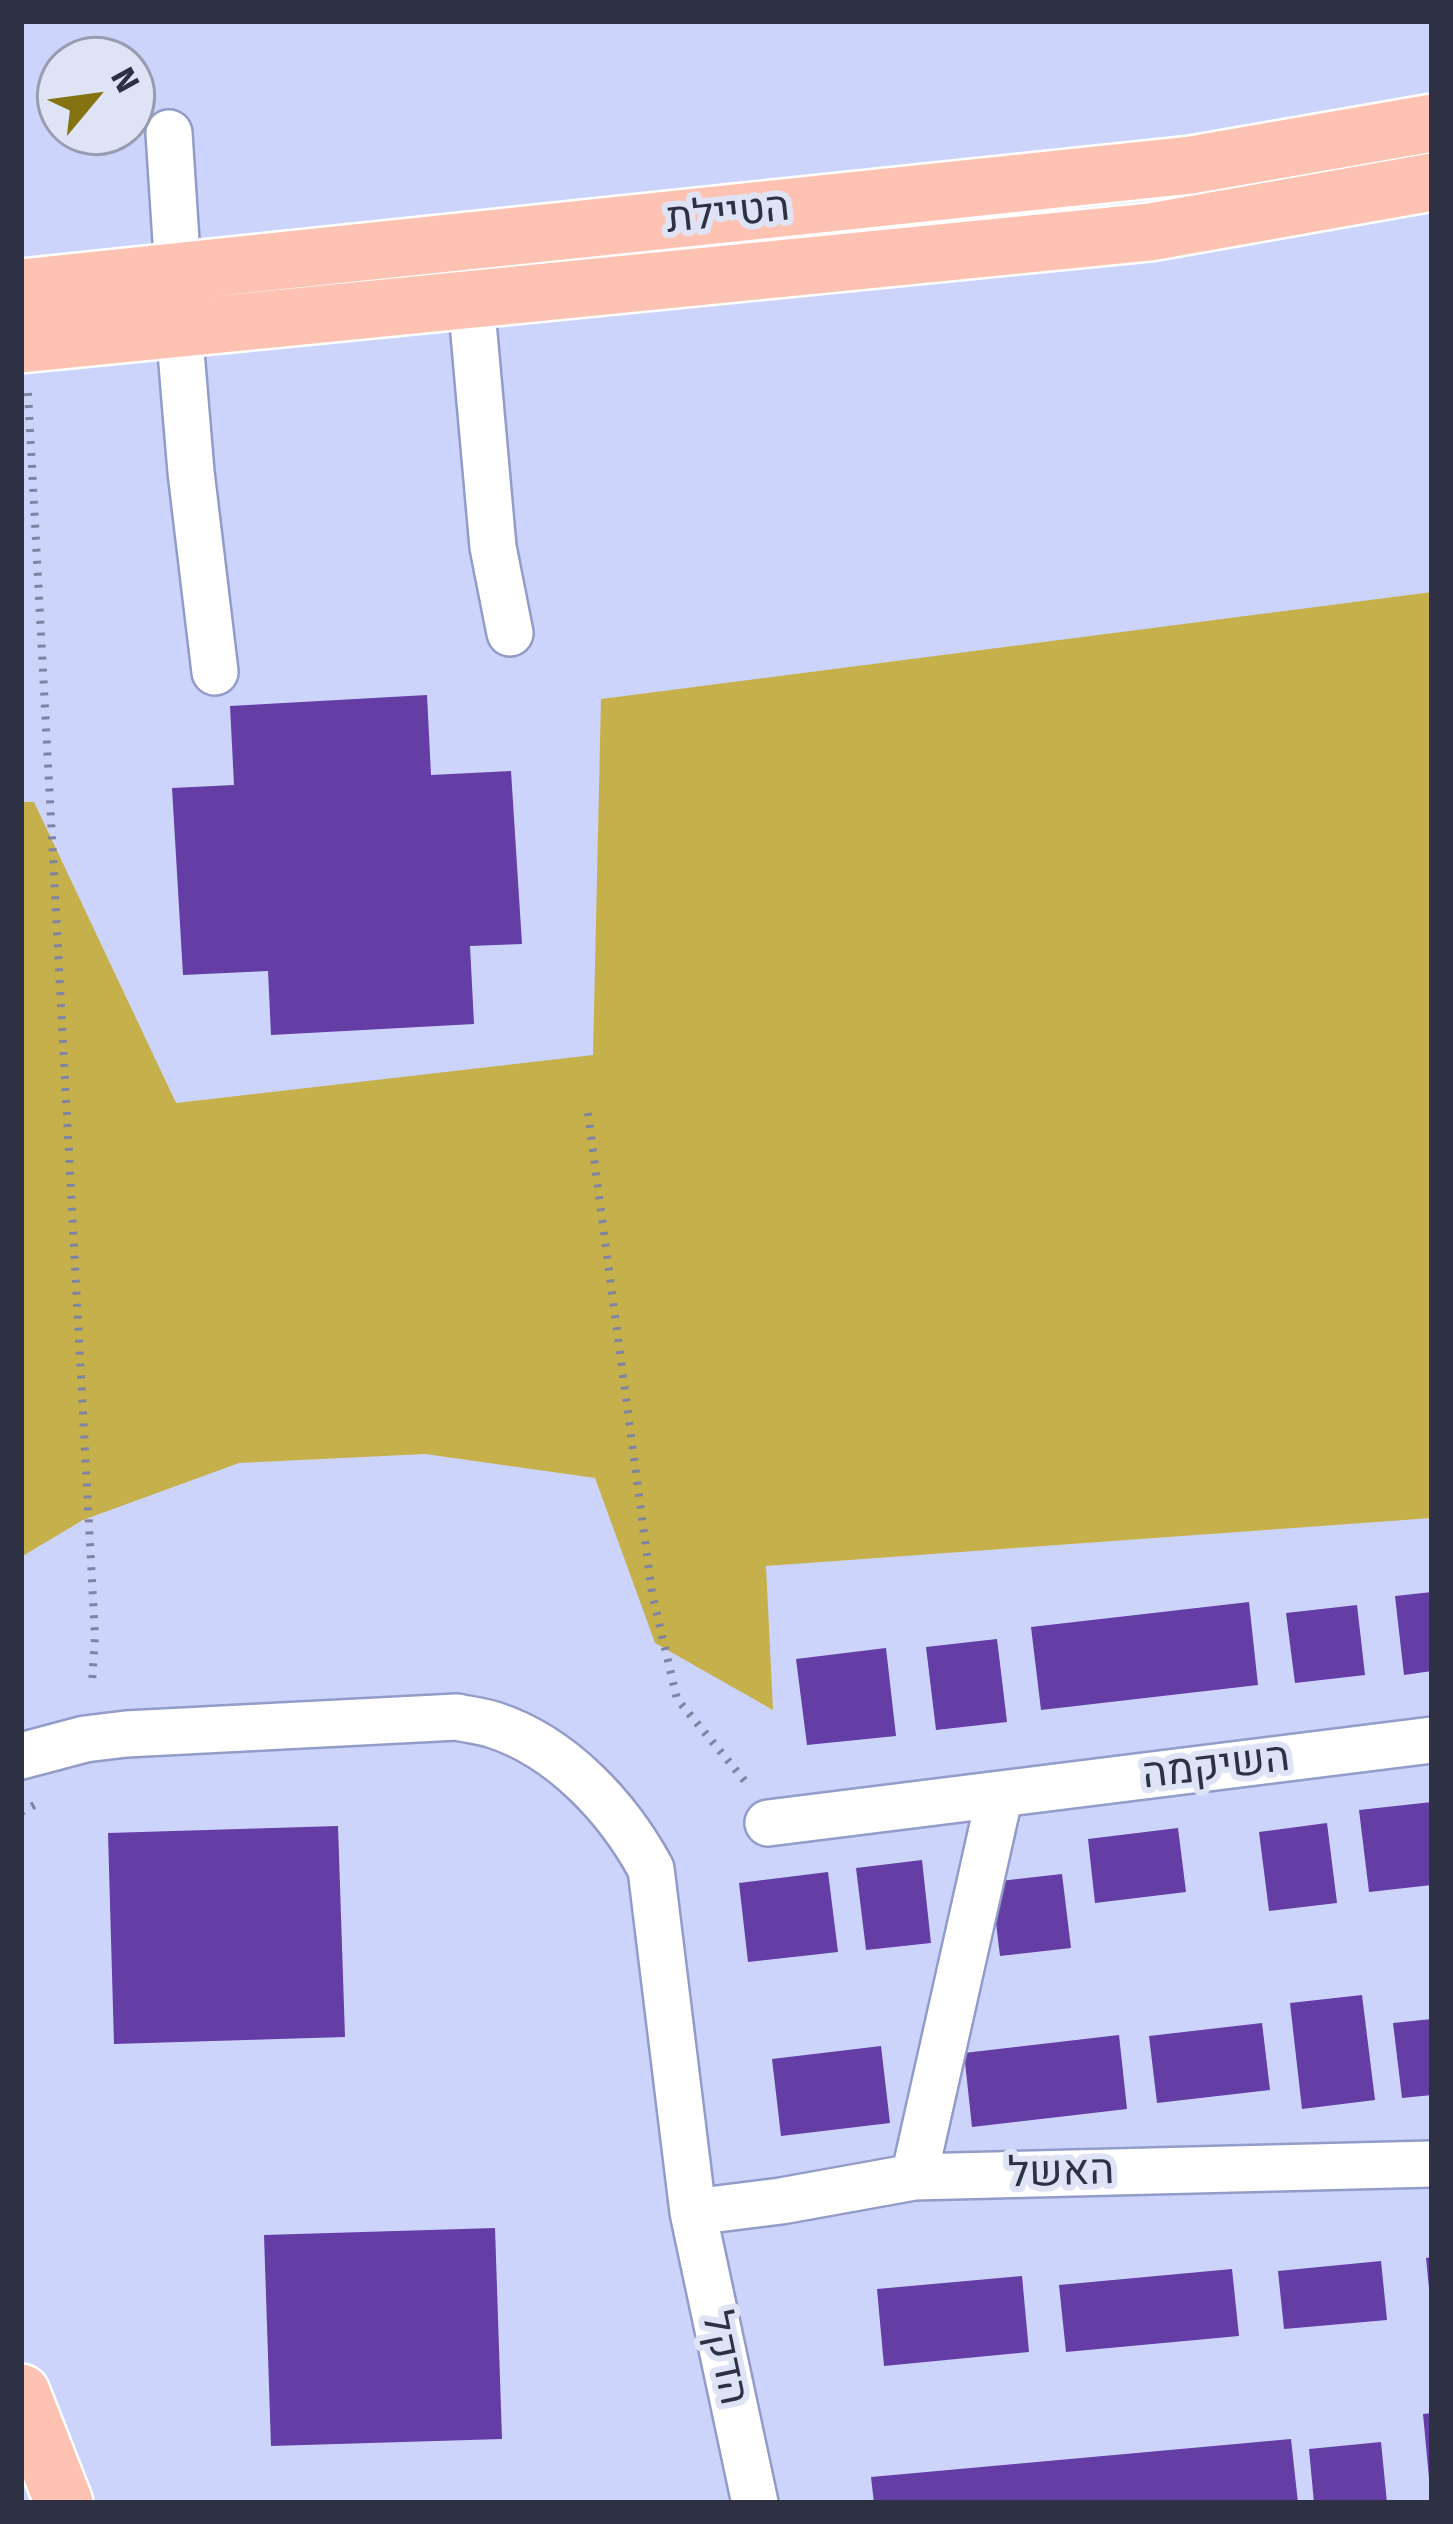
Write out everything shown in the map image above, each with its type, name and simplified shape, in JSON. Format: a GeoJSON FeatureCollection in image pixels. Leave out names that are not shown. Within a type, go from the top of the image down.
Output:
{"type":"FeatureCollection","features":[{"type":"Feature","properties":{"kind":"main road","name":"הטיילת"},"geometry":{"type":"LineString","coordinates":[[22,325],[178,272],[1191,164],[1432,123]]}},
{"type":"Feature","properties":{"kind":"main road","name":"הטיילת"},"geometry":{"type":"LineString","coordinates":[[22,325],[179,328],[1150,232],[1432,182]]}},
{"type":"Feature","properties":{"kind":"main road"},"geometry":{"type":"LineString","coordinates":[[21,2393],[64,2503]]}},
{"type":"Feature","properties":{"kind":"street"},"geometry":{"type":"LineString","coordinates":[[169,134],[178,272]]}},
{"type":"Feature","properties":{"kind":"street"},"geometry":{"type":"LineString","coordinates":[[1150,232],[1177,203],[1191,164]]}},
{"type":"Feature","properties":{"kind":"street"},"geometry":{"type":"LineString","coordinates":[[471,300],[493,547],[510,632]]}},
{"type":"Feature","properties":{"kind":"street"},"geometry":{"type":"LineString","coordinates":[[179,328],[215,672]]}},
{"type":"Feature","properties":{"kind":"street","name":"הדקל"},"geometry":{"type":"LineString","coordinates":[[21,1756],[126,1734],[458,1717],[496,1725],[540,1746],[609,1806],[634,1837],[651,1869],[693,2212],[755,2503]]}},
{"type":"Feature","properties":{"kind":"street","name":"השיקמה"},"geometry":{"type":"LineString","coordinates":[[768,1823],[1432,1740]]}},
{"type":"Feature","properties":{"kind":"street"},"geometry":{"type":"LineString","coordinates":[[914,2177],[1000,1794]]}},
{"type":"Feature","properties":{"kind":"street","name":"האשל"},"geometry":{"type":"LineString","coordinates":[[693,2212],[914,2177],[1432,2164]]}},
{"type":"Feature","properties":{"kind":"path"},"geometry":{"type":"LineString","coordinates":[[22,325],[95,1636],[92,1683]]}},
{"type":"Feature","properties":{"kind":"path"},"geometry":{"type":"LineString","coordinates":[[588,1112],[652,1593],[677,1699],[752,1789],[768,1823]]}},
{"type":"Feature","properties":{"kind":"shaded area"},"geometry":{"type":"Polygon","coordinates":[[[1432,592],[1432,1518],[766,1566],[773,1710],[655,1643],[595,1478],[425,1454],[239,1463],[83,1520],[21,1557],[21,802],[34,802],[176,1103],[593,1055],[601,699],[1432,592]]]}},
{"type":"Feature","properties":{"kind":"building"},"geometry":{"type":"Polygon","coordinates":[[[427,695],[431,775],[511,771],[522,944],[470,946],[474,1024],[271,1035],[268,971],[183,975],[172,788],[234,785],[230,706],[427,695]]]}},
{"type":"Feature","properties":{"kind":"building"},"geometry":{"type":"Polygon","coordinates":[[[1432,1592],[1432,1671],[1404,1675],[1395,1596],[1432,1592]]]}},
{"type":"Feature","properties":{"kind":"building"},"geometry":{"type":"Polygon","coordinates":[[[1249,1602],[1258,1685],[1041,1710],[1031,1627],[1249,1602]]]}},
{"type":"Feature","properties":{"kind":"building"},"geometry":{"type":"Polygon","coordinates":[[[1357,1605],[1365,1675],[1295,1683],[1286,1613],[1357,1605]]]}},
{"type":"Feature","properties":{"kind":"building"},"geometry":{"type":"Polygon","coordinates":[[[997,1639],[1007,1722],[936,1730],[926,1647],[997,1639]]]}},
{"type":"Feature","properties":{"kind":"building"},"geometry":{"type":"Polygon","coordinates":[[[886,1648],[896,1736],[807,1745],[796,1659],[886,1648]]]}},
{"type":"Feature","properties":{"kind":"building"},"geometry":{"type":"Polygon","coordinates":[[[1432,1802],[1432,1885],[1369,1892],[1359,1810],[1432,1802]]]}},
{"type":"Feature","properties":{"kind":"building"},"geometry":{"type":"Polygon","coordinates":[[[1327,1823],[1337,1903],[1269,1911],[1259,1832],[1327,1823]]]}},
{"type":"Feature","properties":{"kind":"building"},"geometry":{"type":"Polygon","coordinates":[[[338,1826],[345,2037],[114,2044],[108,1833],[338,1826]]]}},
{"type":"Feature","properties":{"kind":"building"},"geometry":{"type":"Polygon","coordinates":[[[1178,1828],[1186,1892],[1095,1903],[1088,1839],[1178,1828]]]}},
{"type":"Feature","properties":{"kind":"building"},"geometry":{"type":"Polygon","coordinates":[[[922,1860],[931,1943],[866,1950],[856,1868],[922,1860]]]}},
{"type":"Feature","properties":{"kind":"building"},"geometry":{"type":"Polygon","coordinates":[[[828,1872],[838,1952],[748,1962],[739,1883],[828,1872]]]}},
{"type":"Feature","properties":{"kind":"building"},"geometry":{"type":"Polygon","coordinates":[[[1062,1874],[1071,1948],[1000,1956],[991,1882],[1062,1874]]]}},
{"type":"Feature","properties":{"kind":"building"},"geometry":{"type":"Polygon","coordinates":[[[1362,1995],[1375,2100],[1302,2109],[1290,2003],[1362,1995]]]}},
{"type":"Feature","properties":{"kind":"building"},"geometry":{"type":"Polygon","coordinates":[[[1432,2019],[1432,2095],[1402,2098],[1393,2023],[1432,2019]]]}},
{"type":"Feature","properties":{"kind":"building"},"geometry":{"type":"Polygon","coordinates":[[[1262,2023],[1270,2090],[1157,2103],[1149,2036],[1262,2023]]]}},
{"type":"Feature","properties":{"kind":"building"},"geometry":{"type":"Polygon","coordinates":[[[1119,2035],[1127,2109],[972,2127],[964,2053],[1119,2035]]]}},
{"type":"Feature","properties":{"kind":"building"},"geometry":{"type":"Polygon","coordinates":[[[881,2046],[890,2123],[781,2136],[772,2059],[881,2046]]]}},
{"type":"Feature","properties":{"kind":"building"},"geometry":{"type":"Polygon","coordinates":[[[495,2228],[502,2439],[271,2446],[264,2235],[495,2228]]]}},
{"type":"Feature","properties":{"kind":"building"},"geometry":{"type":"Polygon","coordinates":[[[1432,2257],[1432,2288],[1429,2288],[1426,2258],[1432,2257]]]}},
{"type":"Feature","properties":{"kind":"building"},"geometry":{"type":"Polygon","coordinates":[[[1381,2261],[1387,2320],[1284,2329],[1278,2271],[1381,2261]]]}},
{"type":"Feature","properties":{"kind":"building"},"geometry":{"type":"Polygon","coordinates":[[[1232,2269],[1239,2336],[1066,2352],[1059,2285],[1232,2269]]]}},
{"type":"Feature","properties":{"kind":"building"},"geometry":{"type":"Polygon","coordinates":[[[1022,2276],[1029,2352],[884,2366],[877,2289],[1022,2276]]]}},
{"type":"Feature","properties":{"kind":"building"},"geometry":{"type":"Polygon","coordinates":[[[1432,2413],[1432,2478],[1429,2478],[1423,2414],[1432,2413]]]}},
{"type":"Feature","properties":{"kind":"building"},"geometry":{"type":"Polygon","coordinates":[[[1291,2439],[1298,2503],[874,2503],[871,2477],[1291,2439]]]}},
{"type":"Feature","properties":{"kind":"building"},"geometry":{"type":"Polygon","coordinates":[[[1381,2442],[1387,2503],[1314,2503],[1309,2449],[1381,2442]]]}}]}
